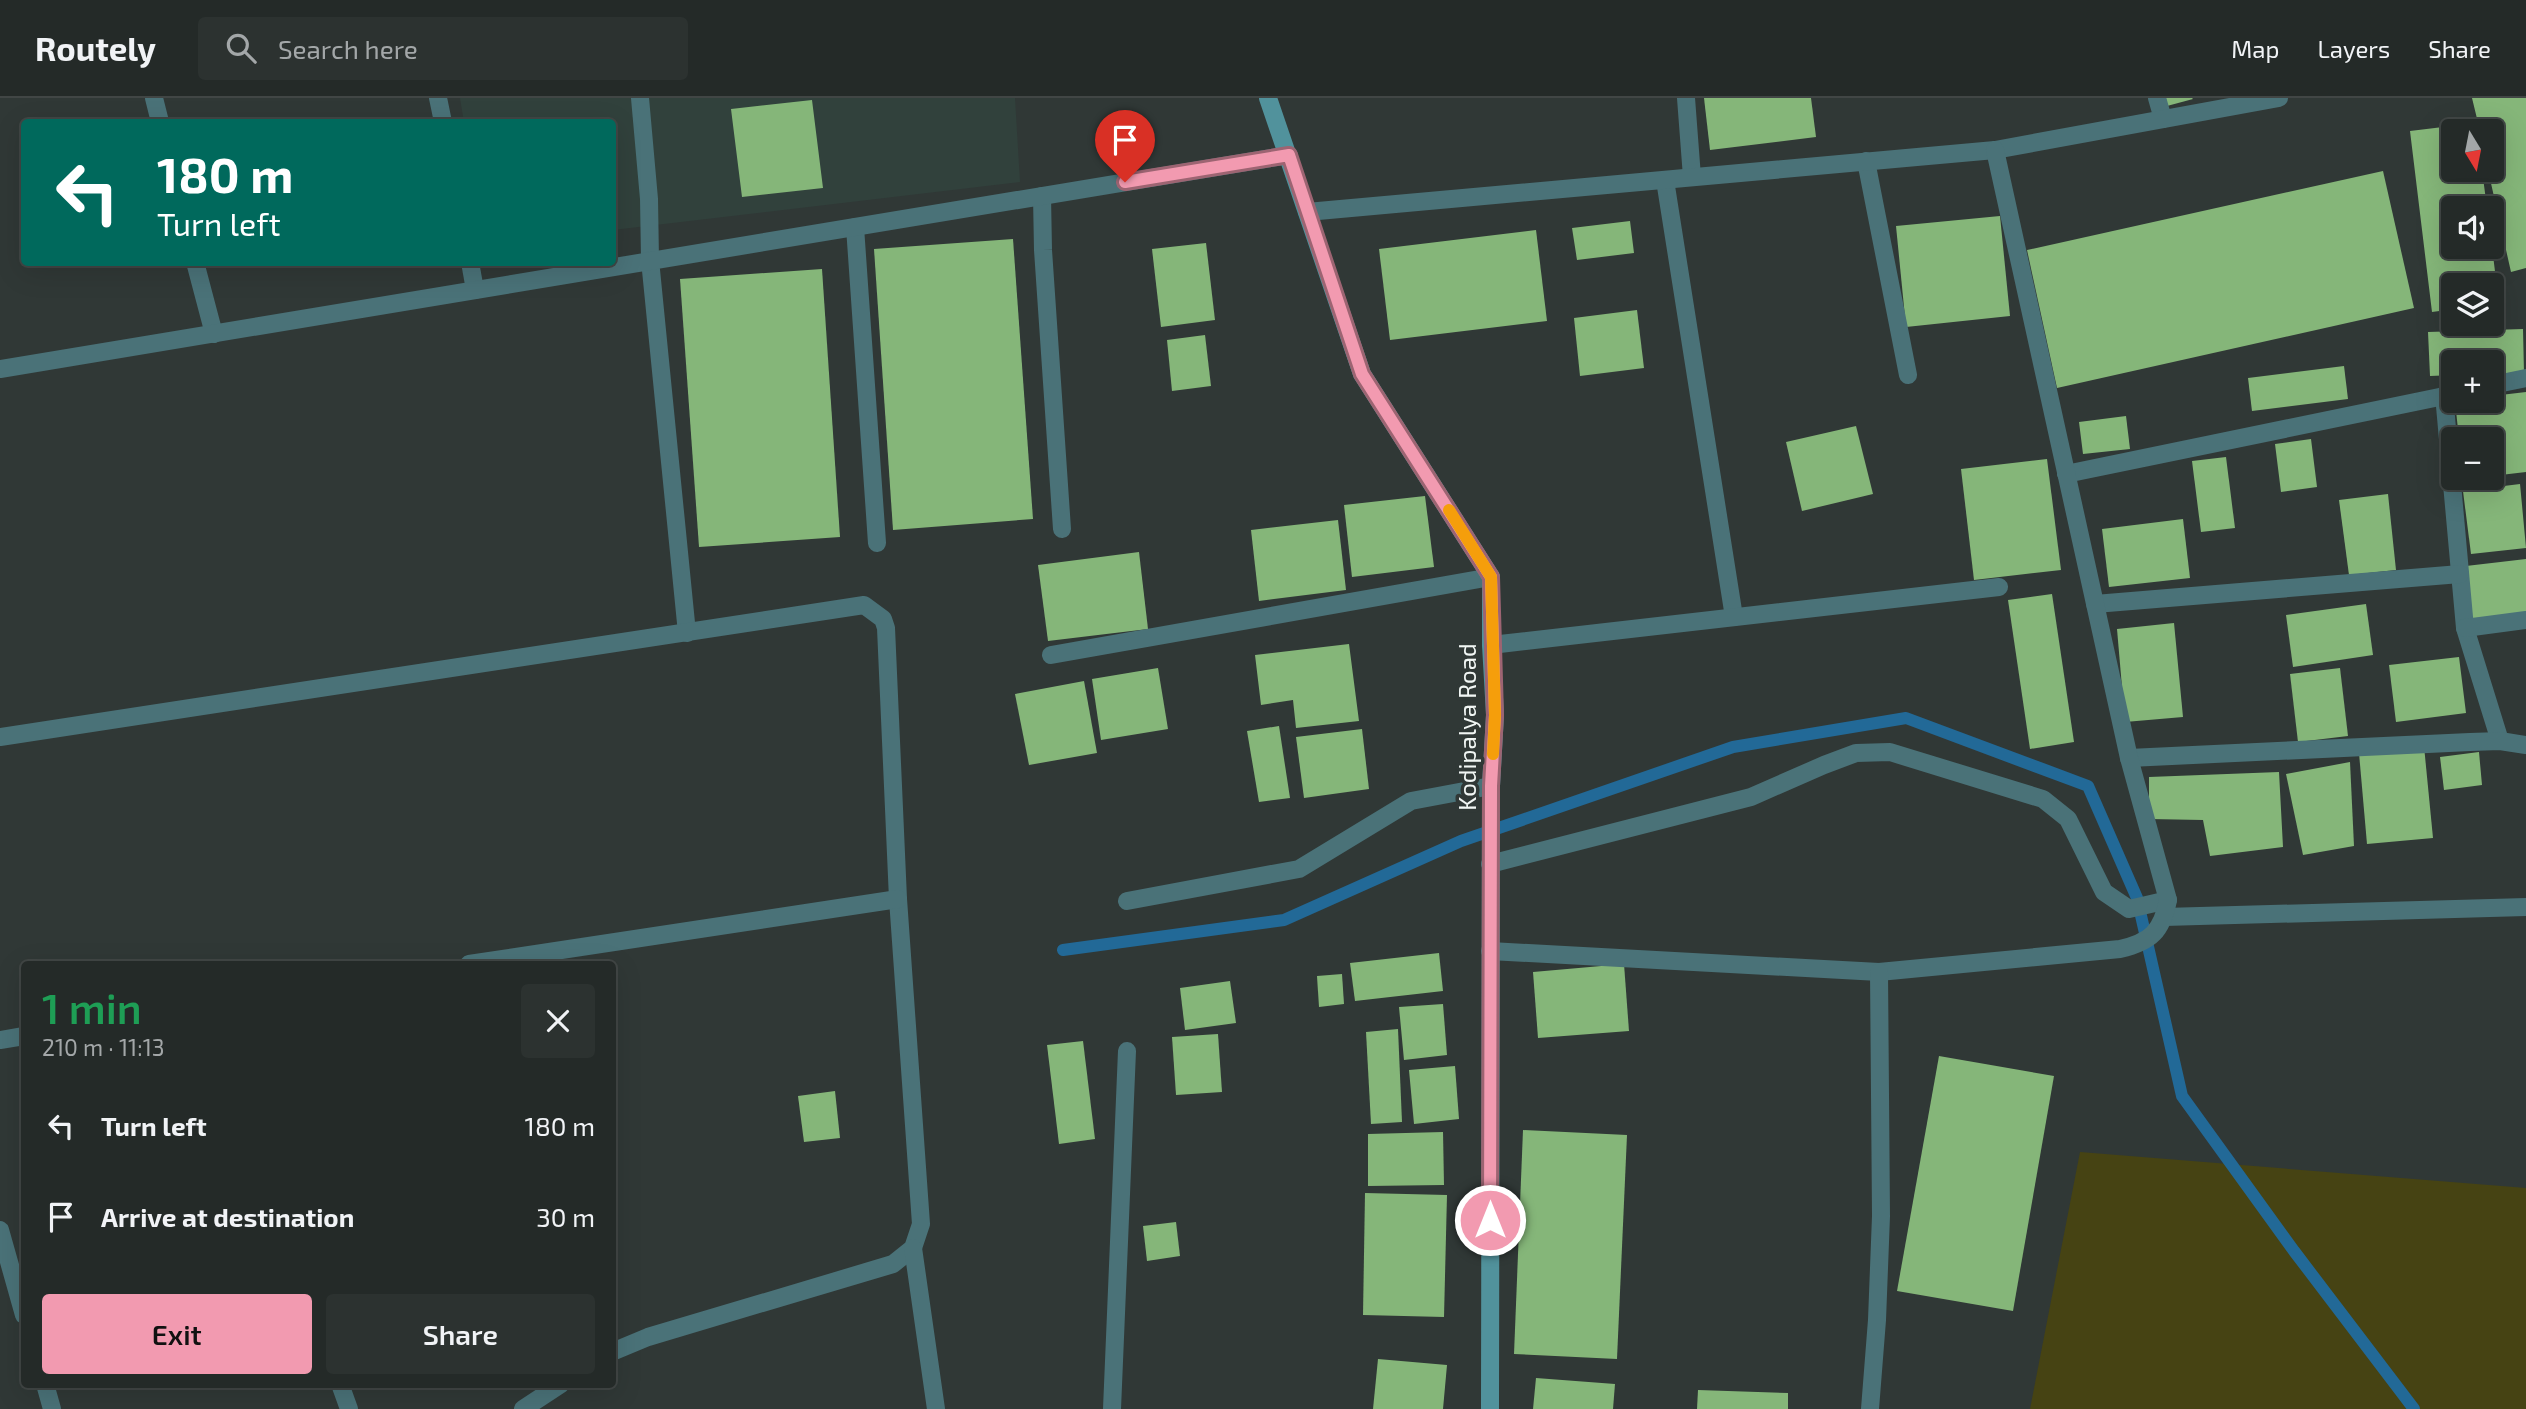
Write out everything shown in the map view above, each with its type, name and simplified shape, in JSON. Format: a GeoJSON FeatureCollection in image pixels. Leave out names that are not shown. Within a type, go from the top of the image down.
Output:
{"type":"FeatureCollection","features":[{"type":"Feature","properties":{"kind":"main road"},"geometry":{"type":"LineString","coordinates":[[1268,98],[1362,374],[1491,577]]}},
{"type":"Feature","properties":{"kind":"main road","name":"Kodipalya Road"},"geometry":{"type":"LineString","coordinates":[[1490,1409],[1491,795],[1495,715],[1491,577]]}},
{"type":"Feature","properties":{"kind":"street"},"geometry":{"type":"LineString","coordinates":[[154,98],[159,119]]}},
{"type":"Feature","properties":{"kind":"street"},"geometry":{"type":"LineString","coordinates":[[438,98],[442,119]]}},
{"type":"Feature","properties":{"kind":"street"},"geometry":{"type":"LineString","coordinates":[[640,98],[649,199],[650,260],[687,632]]}},
{"type":"Feature","properties":{"kind":"street"},"geometry":{"type":"LineString","coordinates":[[1686,98],[1692,177]]}},
{"type":"Feature","properties":{"kind":"street"},"geometry":{"type":"LineString","coordinates":[[2157,98],[2163,119]]}},
{"type":"Feature","properties":{"kind":"street"},"geometry":{"type":"LineString","coordinates":[[1307,212],[1995,150],[2279,98]]}},
{"type":"Feature","properties":{"kind":"street"},"geometry":{"type":"LineString","coordinates":[[1490,951],[1879,972],[2120,949],[2136,946],[2153,935],[2161,907],[1995,150]]}},
{"type":"Feature","properties":{"kind":"street"},"geometry":{"type":"LineString","coordinates":[[616,266],[1289,155]]}},
{"type":"Feature","properties":{"kind":"street"},"geometry":{"type":"LineString","coordinates":[[1866,162],[1909,375]]}},
{"type":"Feature","properties":{"kind":"street"},"geometry":{"type":"LineString","coordinates":[[1665,180],[1734,617]]}},
{"type":"Feature","properties":{"kind":"street"},"geometry":{"type":"LineString","coordinates":[[1042,196],[1043,250],[1062,529]]}},
{"type":"Feature","properties":{"kind":"street"},"geometry":{"type":"LineString","coordinates":[[855,227],[877,543]]}},
{"type":"Feature","properties":{"kind":"street"},"geometry":{"type":"LineString","coordinates":[[196,266],[214,334]]}},
{"type":"Feature","properties":{"kind":"street"},"geometry":{"type":"LineString","coordinates":[[471,266],[475,290]]}},
{"type":"Feature","properties":{"kind":"street"},"geometry":{"type":"LineString","coordinates":[[0,369],[615,266]]}},
{"type":"Feature","properties":{"kind":"street"},"geometry":{"type":"LineString","coordinates":[[2504,383],[2526,378]]}},
{"type":"Feature","properties":{"kind":"street"},"geometry":{"type":"LineString","coordinates":[[2066,474],[2441,397]]}},
{"type":"Feature","properties":{"kind":"street"},"geometry":{"type":"LineString","coordinates":[[2450,413],[2465,628],[2500,741]]}},
{"type":"Feature","properties":{"kind":"street"},"geometry":{"type":"LineString","coordinates":[[2095,604],[2460,574]]}},
{"type":"Feature","properties":{"kind":"street"},"geometry":{"type":"LineString","coordinates":[[1051,655],[1491,577]]}},
{"type":"Feature","properties":{"kind":"street"},"geometry":{"type":"LineString","coordinates":[[1491,645],[1998,587]]}},
{"type":"Feature","properties":{"kind":"street"},"geometry":{"type":"LineString","coordinates":[[0,737],[864,605],[883,619],[887,628],[898,899],[921,1224],[913,1248],[936,1409]]}},
{"type":"Feature","properties":{"kind":"street"},"geometry":{"type":"LineString","coordinates":[[2465,628],[2526,620]]}},
{"type":"Feature","properties":{"kind":"street"},"geometry":{"type":"LineString","coordinates":[[2129,758],[2500,741],[2526,745]]}},
{"type":"Feature","properties":{"kind":"street"},"geometry":{"type":"LineString","coordinates":[[1491,860],[1751,797],[1856,753],[1890,752],[2043,799],[2068,819],[2104,892],[2129,909],[2526,907]]}},
{"type":"Feature","properties":{"kind":"street"},"geometry":{"type":"LineString","coordinates":[[1127,901],[1299,869],[1411,801],[1491,795]]}},
{"type":"Feature","properties":{"kind":"street"},"geometry":{"type":"LineString","coordinates":[[489,961],[898,899]]}},
{"type":"Feature","properties":{"kind":"street"},"geometry":{"type":"LineString","coordinates":[[1870,1409],[1881,1216],[1879,972]]}},
{"type":"Feature","properties":{"kind":"street"},"geometry":{"type":"LineString","coordinates":[[0,1040],[21,1036]]}},
{"type":"Feature","properties":{"kind":"street"},"geometry":{"type":"LineString","coordinates":[[1112,1409],[1127,1051]]}},
{"type":"Feature","properties":{"kind":"street"},"geometry":{"type":"LineString","coordinates":[[0,1230],[21,1304]]}},
{"type":"Feature","properties":{"kind":"street"},"geometry":{"type":"LineString","coordinates":[[616,1350],[648,1337],[892,1264],[913,1248]]}},
{"type":"Feature","properties":{"kind":"street"},"geometry":{"type":"LineString","coordinates":[[46,1388],[52,1409]]}},
{"type":"Feature","properties":{"kind":"street"},"geometry":{"type":"LineString","coordinates":[[342,1388],[348,1409]]}},
{"type":"Feature","properties":{"kind":"street"},"geometry":{"type":"LineString","coordinates":[[523,1409],[555,1388]]}},
{"type":"Feature","properties":{"kind":"shaded area"},"geometry":{"type":"Polygon","coordinates":[[[460,98],[1015,98],[1020,182],[616,230],[616,119],[464,119],[460,98]]]}},
{"type":"Feature","properties":{"kind":"shaded area"},"geometry":{"type":"Polygon","coordinates":[[[2080,1152],[2526,1188],[2526,1409],[2030,1409],[2080,1152]]]}},
{"type":"Feature","properties":{"kind":"building"},"geometry":{"type":"Polygon","coordinates":[[[1704,98],[1811,98],[1816,137],[1710,150],[1704,98]]]}},
{"type":"Feature","properties":{"kind":"building"},"geometry":{"type":"Polygon","coordinates":[[[2166,98],[2192,98],[2193,99],[2167,106],[2166,98]]]}},
{"type":"Feature","properties":{"kind":"building"},"geometry":{"type":"Polygon","coordinates":[[[2472,98],[2526,98],[2526,268],[2511,272],[2504,241],[2504,196],[2494,196],[2491,182],[2504,182],[2504,119],[2477,119],[2472,98]]]}},
{"type":"Feature","properties":{"kind":"building"},"geometry":{"type":"Polygon","coordinates":[[[812,100],[823,188],[742,197],[731,109],[812,100]]]}},
{"type":"Feature","properties":{"kind":"building"},"geometry":{"type":"Polygon","coordinates":[[[2441,127],[2441,182],[2484,182],[2485,196],[2441,196],[2441,259],[2493,259],[2495,273],[2441,273],[2441,311],[2432,312],[2410,131],[2441,127]]]}},
{"type":"Feature","properties":{"kind":"building"},"geometry":{"type":"Polygon","coordinates":[[[2383,171],[2414,308],[2057,388],[2027,250],[2383,171]]]}},
{"type":"Feature","properties":{"kind":"building"},"geometry":{"type":"Polygon","coordinates":[[[2000,216],[2010,316],[1906,327],[1896,226],[2000,216]]]}},
{"type":"Feature","properties":{"kind":"building"},"geometry":{"type":"Polygon","coordinates":[[[1630,221],[1634,253],[1577,260],[1572,228],[1630,221]]]}},
{"type":"Feature","properties":{"kind":"building"},"geometry":{"type":"Polygon","coordinates":[[[1536,230],[1547,321],[1390,340],[1379,249],[1536,230]]]}},
{"type":"Feature","properties":{"kind":"building"},"geometry":{"type":"Polygon","coordinates":[[[1013,239],[1033,519],[893,530],[874,249],[1013,239]]]}},
{"type":"Feature","properties":{"kind":"building"},"geometry":{"type":"Polygon","coordinates":[[[1206,243],[1215,320],[1161,327],[1152,249],[1206,243]]]}},
{"type":"Feature","properties":{"kind":"building"},"geometry":{"type":"Polygon","coordinates":[[[822,269],[840,537],[699,547],[680,279],[822,269]]]}},
{"type":"Feature","properties":{"kind":"building"},"geometry":{"type":"Polygon","coordinates":[[[1637,310],[1644,368],[1580,376],[1574,318],[1637,310]]]}},
{"type":"Feature","properties":{"kind":"building"},"geometry":{"type":"Polygon","coordinates":[[[2523,329],[2524,373],[2504,374],[2504,350],[2441,350],[2441,376],[2430,376],[2428,332],[2441,332],[2441,336],[2504,336],[2504,330],[2523,329]]]}},
{"type":"Feature","properties":{"kind":"building"},"geometry":{"type":"Polygon","coordinates":[[[1205,335],[1211,386],[1172,391],[1167,340],[1205,335]]]}},
{"type":"Feature","properties":{"kind":"building"},"geometry":{"type":"Polygon","coordinates":[[[2344,366],[2348,399],[2252,411],[2248,378],[2344,366]]]}},
{"type":"Feature","properties":{"kind":"building"},"geometry":{"type":"Polygon","coordinates":[[[2526,392],[2526,472],[2504,475],[2504,427],[2458,427],[2456,413],[2504,413],[2504,395],[2526,392]]]}},
{"type":"Feature","properties":{"kind":"building"},"geometry":{"type":"Polygon","coordinates":[[[2126,416],[2130,449],[2083,454],[2079,422],[2126,416]]]}},
{"type":"Feature","properties":{"kind":"building"},"geometry":{"type":"Polygon","coordinates":[[[1856,426],[1873,494],[1802,511],[1786,442],[1856,426]]]}},
{"type":"Feature","properties":{"kind":"building"},"geometry":{"type":"Polygon","coordinates":[[[2311,439],[2317,487],[2281,492],[2275,444],[2311,439]]]}},
{"type":"Feature","properties":{"kind":"building"},"geometry":{"type":"Polygon","coordinates":[[[2226,457],[2235,528],[2201,532],[2192,461],[2226,457]]]}},
{"type":"Feature","properties":{"kind":"building"},"geometry":{"type":"Polygon","coordinates":[[[2047,459],[2061,570],[1974,580],[1961,469],[2047,459]]]}},
{"type":"Feature","properties":{"kind":"building"},"geometry":{"type":"Polygon","coordinates":[[[2520,484],[2526,548],[2471,554],[2463,491],[2504,490],[2504,486],[2520,484]]]}},
{"type":"Feature","properties":{"kind":"building"},"geometry":{"type":"Polygon","coordinates":[[[2388,494],[2396,570],[2349,575],[2339,500],[2388,494]]]}},
{"type":"Feature","properties":{"kind":"building"},"geometry":{"type":"Polygon","coordinates":[[[1425,496],[1434,567],[1352,577],[1344,505],[1425,496]]]}},
{"type":"Feature","properties":{"kind":"building"},"geometry":{"type":"Polygon","coordinates":[[[2183,519],[2190,578],[2109,587],[2102,529],[2183,519]]]}},
{"type":"Feature","properties":{"kind":"building"},"geometry":{"type":"Polygon","coordinates":[[[1338,520],[1346,590],[1259,601],[1251,530],[1338,520]]]}},
{"type":"Feature","properties":{"kind":"building"},"geometry":{"type":"Polygon","coordinates":[[[1139,552],[1148,629],[1048,641],[1038,565],[1139,552]]]}},
{"type":"Feature","properties":{"kind":"building"},"geometry":{"type":"Polygon","coordinates":[[[2526,559],[2526,612],[2472,619],[2466,566],[2526,559]]]}},
{"type":"Feature","properties":{"kind":"building"},"geometry":{"type":"Polygon","coordinates":[[[2052,594],[2074,742],[2030,749],[2008,600],[2052,594]]]}},
{"type":"Feature","properties":{"kind":"building"},"geometry":{"type":"Polygon","coordinates":[[[2366,604],[2373,655],[2293,667],[2286,615],[2366,604]]]}},
{"type":"Feature","properties":{"kind":"building"},"geometry":{"type":"Polygon","coordinates":[[[2174,623],[2183,717],[2125,722],[2117,629],[2174,623]]]}},
{"type":"Feature","properties":{"kind":"building"},"geometry":{"type":"Polygon","coordinates":[[[1349,644],[1359,721],[1296,728],[1293,700],[1261,705],[1255,655],[1349,644]]]}},
{"type":"Feature","properties":{"kind":"building"},"geometry":{"type":"Polygon","coordinates":[[[2459,657],[2466,713],[2396,722],[2389,665],[2459,657]]]}},
{"type":"Feature","properties":{"kind":"building"},"geometry":{"type":"Polygon","coordinates":[[[1158,668],[1168,729],[1101,740],[1092,679],[1158,668]]]}},
{"type":"Feature","properties":{"kind":"building"},"geometry":{"type":"Polygon","coordinates":[[[2340,668],[2348,736],[2298,742],[2290,674],[2340,668]]]}},
{"type":"Feature","properties":{"kind":"building"},"geometry":{"type":"Polygon","coordinates":[[[1084,681],[1097,753],[1029,765],[1015,694],[1084,681]]]}},
{"type":"Feature","properties":{"kind":"building"},"geometry":{"type":"Polygon","coordinates":[[[1279,726],[1290,798],[1259,802],[1247,731],[1279,726]]]}},
{"type":"Feature","properties":{"kind":"building"},"geometry":{"type":"Polygon","coordinates":[[[1362,729],[1369,789],[1304,798],[1296,737],[1362,729]]]}},
{"type":"Feature","properties":{"kind":"building"},"geometry":{"type":"Polygon","coordinates":[[[2424,746],[2433,838],[2367,844],[2359,753],[2424,746]]]}},
{"type":"Feature","properties":{"kind":"building"},"geometry":{"type":"Polygon","coordinates":[[[2479,752],[2482,785],[2444,790],[2440,757],[2479,752]]]}},
{"type":"Feature","properties":{"kind":"building"},"geometry":{"type":"Polygon","coordinates":[[[2350,762],[2354,846],[2303,855],[2286,774],[2350,762]]]}},
{"type":"Feature","properties":{"kind":"building"},"geometry":{"type":"Polygon","coordinates":[[[2279,772],[2283,847],[2210,856],[2203,820],[2149,819],[2149,777],[2279,772]]]}},
{"type":"Feature","properties":{"kind":"building"},"geometry":{"type":"Polygon","coordinates":[[[1439,953],[1443,991],[1355,1001],[1350,963],[1439,953]]]}},
{"type":"Feature","properties":{"kind":"building"},"geometry":{"type":"Polygon","coordinates":[[[1624,964],[1629,1031],[1538,1038],[1533,972],[1624,964]]]}},
{"type":"Feature","properties":{"kind":"building"},"geometry":{"type":"Polygon","coordinates":[[[1342,974],[1344,1004],[1319,1007],[1317,976],[1342,974]]]}},
{"type":"Feature","properties":{"kind":"building"},"geometry":{"type":"Polygon","coordinates":[[[1230,981],[1236,1023],[1185,1030],[1180,988],[1230,981]]]}},
{"type":"Feature","properties":{"kind":"building"},"geometry":{"type":"Polygon","coordinates":[[[1443,1004],[1447,1055],[1404,1060],[1399,1007],[1443,1004]]]}},
{"type":"Feature","properties":{"kind":"building"},"geometry":{"type":"Polygon","coordinates":[[[1398,1029],[1402,1122],[1371,1124],[1366,1032],[1398,1029]]]}},
{"type":"Feature","properties":{"kind":"building"},"geometry":{"type":"Polygon","coordinates":[[[1218,1034],[1222,1092],[1176,1095],[1172,1037],[1218,1034]]]}},
{"type":"Feature","properties":{"kind":"building"},"geometry":{"type":"Polygon","coordinates":[[[1083,1041],[1095,1139],[1059,1144],[1047,1045],[1083,1041]]]}},
{"type":"Feature","properties":{"kind":"building"},"geometry":{"type":"Polygon","coordinates":[[[1939,1056],[2054,1076],[2013,1311],[1897,1291],[1939,1056]]]}},
{"type":"Feature","properties":{"kind":"building"},"geometry":{"type":"Polygon","coordinates":[[[1455,1066],[1459,1119],[1414,1124],[1409,1070],[1455,1066]]]}},
{"type":"Feature","properties":{"kind":"building"},"geometry":{"type":"Polygon","coordinates":[[[835,1091],[840,1138],[804,1142],[798,1096],[835,1091]]]}},
{"type":"Feature","properties":{"kind":"building"},"geometry":{"type":"Polygon","coordinates":[[[1523,1130],[1627,1135],[1617,1359],[1514,1354],[1523,1130]]]}},
{"type":"Feature","properties":{"kind":"building"},"geometry":{"type":"Polygon","coordinates":[[[1443,1132],[1444,1185],[1368,1186],[1368,1134],[1443,1132]]]}},
{"type":"Feature","properties":{"kind":"building"},"geometry":{"type":"Polygon","coordinates":[[[1365,1193],[1447,1195],[1444,1317],[1363,1315],[1365,1193]]]}},
{"type":"Feature","properties":{"kind":"building"},"geometry":{"type":"Polygon","coordinates":[[[1176,1222],[1180,1256],[1147,1261],[1143,1226],[1176,1222]]]}},
{"type":"Feature","properties":{"kind":"building"},"geometry":{"type":"Polygon","coordinates":[[[1378,1359],[1447,1365],[1443,1409],[1373,1409],[1378,1359]]]}},
{"type":"Feature","properties":{"kind":"building"},"geometry":{"type":"Polygon","coordinates":[[[1536,1378],[1615,1384],[1613,1409],[1533,1409],[1536,1378]]]}},
{"type":"Feature","properties":{"kind":"building"},"geometry":{"type":"Polygon","coordinates":[[[1698,1390],[1788,1393],[1788,1409],[1697,1409],[1698,1390]]]}},
{"type":"Feature","properties":{"kind":"waterway"},"geometry":{"type":"LineString","coordinates":[[1063,950],[1284,920],[1461,841],[1733,747],[1906,718],[2088,786],[2137,898],[2182,1096],[2294,1251],[2414,1409]]}},
{"type":"Feature","properties":{"kind":"slow traffic"},"geometry":{"type":"LineString","coordinates":[[1449,510],[1491,577],[1495,715],[1493,754]]}},
{"type":"Feature","properties":{"kind":"route"},"geometry":{"type":"LineString","coordinates":[[1125,182],[1289,155],[1362,374],[1491,577],[1495,715],[1491,786],[1490,1220]]}}]}
